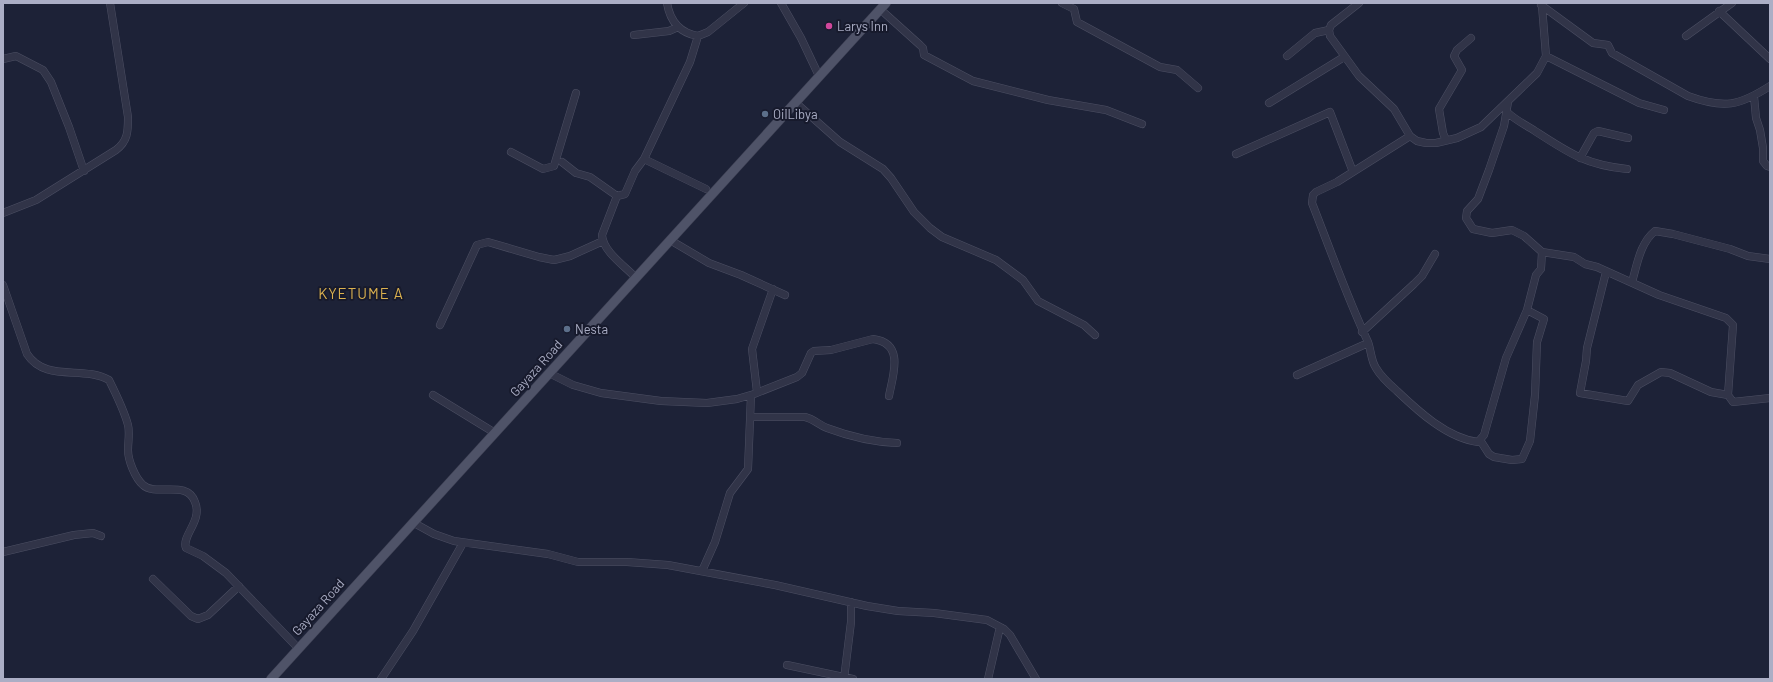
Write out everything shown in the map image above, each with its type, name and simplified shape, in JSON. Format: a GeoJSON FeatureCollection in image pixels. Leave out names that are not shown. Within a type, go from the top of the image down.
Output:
{"type":"FeatureCollection","features":[{"type":"Feature","properties":{"kind":"main road","name":"Gayaza Road"},"geometry":{"type":"LineString","coordinates":[[271,679],[883,6]]}},
{"type":"Feature","properties":{"kind":"street"},"geometry":{"type":"LineString","coordinates":[[3,213],[36,200],[84,171],[124,143],[128,132],[125,94],[110,3]]}},
{"type":"Feature","properties":{"kind":"street"},"geometry":{"type":"LineString","coordinates":[[667,3],[671,18],[678,27],[689,34],[698,36],[708,32],[744,3]]}},
{"type":"Feature","properties":{"kind":"street"},"geometry":{"type":"LineString","coordinates":[[781,3],[801,38],[819,76]]}},
{"type":"Feature","properties":{"kind":"street"},"geometry":{"type":"LineString","coordinates":[[1062,3],[1074,9],[1077,22],[1160,67],[1176,70],[1198,88]]}},
{"type":"Feature","properties":{"kind":"street"},"geometry":{"type":"LineString","coordinates":[[1287,56],[1315,33],[1329,30],[1337,19],[1359,3]]}},
{"type":"Feature","properties":{"kind":"street"},"geometry":{"type":"LineString","coordinates":[[1686,36],[1732,3]]}},
{"type":"Feature","properties":{"kind":"street"},"geometry":{"type":"LineString","coordinates":[[1329,30],[1330,36],[1344,57],[1359,76],[1394,109],[1410,136],[1416,141],[1426,143],[1457,138],[1480,127],[1537,73],[1546,56],[1541,4]]}},
{"type":"Feature","properties":{"kind":"street"},"geometry":{"type":"LineString","coordinates":[[1541,4],[1593,43],[1608,45],[1612,53],[1688,96],[1707,102],[1734,104],[1754,96],[1770,86]]}},
{"type":"Feature","properties":{"kind":"street"},"geometry":{"type":"LineString","coordinates":[[883,6],[923,48],[924,55],[973,82],[1048,100],[1106,110],[1142,124]]}},
{"type":"Feature","properties":{"kind":"street"},"geometry":{"type":"LineString","coordinates":[[1719,11],[1770,59]]}},
{"type":"Feature","properties":{"kind":"street"},"geometry":{"type":"LineString","coordinates":[[634,35],[669,31],[678,27]]}},
{"type":"Feature","properties":{"kind":"street"},"geometry":{"type":"LineString","coordinates":[[562,162],[576,173],[590,177],[617,196],[625,194],[635,171],[644,159],[690,62],[698,36]]}},
{"type":"Feature","properties":{"kind":"street"},"geometry":{"type":"LineString","coordinates":[[1446,140],[1442,133],[1440,109],[1462,70],[1454,56],[1457,50],[1471,38]]}},
{"type":"Feature","properties":{"kind":"street"},"geometry":{"type":"LineString","coordinates":[[3,59],[16,56],[43,70],[51,82],[84,171]]}},
{"type":"Feature","properties":{"kind":"street"},"geometry":{"type":"LineString","coordinates":[[1546,56],[1638,103],[1664,110]]}},
{"type":"Feature","properties":{"kind":"street"},"geometry":{"type":"LineString","coordinates":[[1269,103],[1344,57]]}},
{"type":"Feature","properties":{"kind":"street"},"geometry":{"type":"LineString","coordinates":[[511,152],[543,169],[554,166],[576,93]]}},
{"type":"Feature","properties":{"kind":"street"},"geometry":{"type":"LineString","coordinates":[[1754,96],[1756,118],[1763,148],[1763,161],[1770,167]]}},
{"type":"Feature","properties":{"kind":"street"},"geometry":{"type":"LineString","coordinates":[[1508,102],[1502,133],[1478,199],[1467,211],[1466,218],[1468,224],[1473,229],[1492,233],[1507,230],[1518,232],[1542,252],[1574,257],[1585,264],[1632,282],[1659,295],[1726,318],[1733,325],[1728,395],[1733,402],[1770,398]]}},
{"type":"Feature","properties":{"kind":"street"},"geometry":{"type":"LineString","coordinates":[[796,103],[840,142],[883,169],[891,178],[914,212],[930,228],[942,237],[996,260],[1023,280],[1038,301],[1084,324],[1095,335]]}},
{"type":"Feature","properties":{"kind":"street"},"geometry":{"type":"LineString","coordinates":[[1236,154],[1330,112],[1353,172]]}},
{"type":"Feature","properties":{"kind":"street"},"geometry":{"type":"LineString","coordinates":[[1507,112],[1514,119],[1551,143],[1580,158],[1601,166],[1627,169]]}},
{"type":"Feature","properties":{"kind":"street"},"geometry":{"type":"LineString","coordinates":[[1580,158],[1594,133],[1598,131],[1628,138]]}},
{"type":"Feature","properties":{"kind":"street"},"geometry":{"type":"LineString","coordinates":[[1410,136],[1353,172],[1316,192],[1313,195],[1312,203],[1362,332],[1368,343],[1375,367],[1383,378],[1408,402],[1434,422],[1451,432],[1473,441],[1480,440]]}},
{"type":"Feature","properties":{"kind":"street"},"geometry":{"type":"LineString","coordinates":[[644,159],[706,189]]}},
{"type":"Feature","properties":{"kind":"street"},"geometry":{"type":"LineString","coordinates":[[617,196],[604,230],[603,241],[608,250],[636,278]]}},
{"type":"Feature","properties":{"kind":"street"},"geometry":{"type":"LineString","coordinates":[[1632,282],[1639,257],[1649,236],[1655,231],[1673,234],[1730,249],[1748,256],[1770,259]]}},
{"type":"Feature","properties":{"kind":"street"},"geometry":{"type":"LineString","coordinates":[[670,240],[709,263],[741,275],[785,295]]}},
{"type":"Feature","properties":{"kind":"street"},"geometry":{"type":"LineString","coordinates":[[440,325],[477,245],[488,242],[548,260],[554,260],[570,256],[603,241]]}},
{"type":"Feature","properties":{"kind":"street"},"geometry":{"type":"LineString","coordinates":[[1480,440],[1487,428],[1506,358],[1527,310],[1536,275],[1541,269],[1542,252]]}},
{"type":"Feature","properties":{"kind":"street"},"geometry":{"type":"LineString","coordinates":[[1362,332],[1422,276],[1435,254]]}},
{"type":"Feature","properties":{"kind":"street"},"geometry":{"type":"LineString","coordinates":[[1606,272],[1587,348],[1580,393],[1628,401],[1638,385],[1661,372],[1670,373],[1711,392],[1728,395]]}},
{"type":"Feature","properties":{"kind":"street"},"geometry":{"type":"LineString","coordinates":[[3,285],[27,354],[32,361],[41,368],[98,376],[109,380],[128,426],[129,458],[141,482],[150,489],[177,489],[190,495],[195,501],[195,522],[185,540],[186,548],[203,556],[226,573],[298,648]]}},
{"type":"Feature","properties":{"kind":"street"},"geometry":{"type":"LineString","coordinates":[[702,571],[715,542],[730,493],[748,469],[750,417],[754,394],[752,349],[772,289]]}},
{"type":"Feature","properties":{"kind":"street"},"geometry":{"type":"LineString","coordinates":[[1480,440],[1489,454],[1501,458],[1522,459],[1526,452],[1530,440],[1535,395],[1538,342],[1544,319],[1527,310]]}},
{"type":"Feature","properties":{"kind":"street"},"geometry":{"type":"LineString","coordinates":[[549,373],[573,385],[589,390],[661,401],[707,403],[737,399],[797,377],[802,373],[811,353],[814,351],[831,350],[873,339],[879,340],[889,347],[894,353],[895,364],[889,396]]}},
{"type":"Feature","properties":{"kind":"street"},"geometry":{"type":"LineString","coordinates":[[1297,375],[1368,343]]}},
{"type":"Feature","properties":{"kind":"street"},"geometry":{"type":"LineString","coordinates":[[433,396],[495,432]]}},
{"type":"Feature","properties":{"kind":"street"},"geometry":{"type":"LineString","coordinates":[[750,417],[811,418],[826,427],[862,440],[897,442]]}},
{"type":"Feature","properties":{"kind":"street"},"geometry":{"type":"LineString","coordinates":[[414,522],[444,538],[548,554],[578,562],[649,563],[702,571],[898,611],[934,613],[987,620],[1000,627],[1010,635],[1020,655],[1036,679]]}},
{"type":"Feature","properties":{"kind":"street"},"geometry":{"type":"LineString","coordinates":[[3,552],[74,535],[93,532],[101,536]]}},
{"type":"Feature","properties":{"kind":"street"},"geometry":{"type":"LineString","coordinates":[[380,679],[413,631],[463,542]]}},
{"type":"Feature","properties":{"kind":"street"},"geometry":{"type":"LineString","coordinates":[[153,579],[191,616],[198,619],[208,615],[239,586]]}},
{"type":"Feature","properties":{"kind":"street"},"geometry":{"type":"LineString","coordinates":[[844,678],[851,622],[851,602]]}},
{"type":"Feature","properties":{"kind":"street"},"geometry":{"type":"LineString","coordinates":[[988,679],[1000,627]]}},
{"type":"Feature","properties":{"kind":"street"},"geometry":{"type":"LineString","coordinates":[[787,665],[853,679]]}},
{"type":"Feature","properties":{"kind":"place","name":"Larys Inn"},"geometry":{"type":"Point","coordinates":[829,26]}},
{"type":"Feature","properties":{"kind":"place","name":"OilLibya"},"geometry":{"type":"Point","coordinates":[765,114]}},
{"type":"Feature","properties":{"kind":"place","name":"Nesta"},"geometry":{"type":"Point","coordinates":[567,329]}},
{"type":"Feature","properties":{"kind":"district","name":"KYETUME A"},"geometry":{"type":"Point","coordinates":[361,293]}}]}
